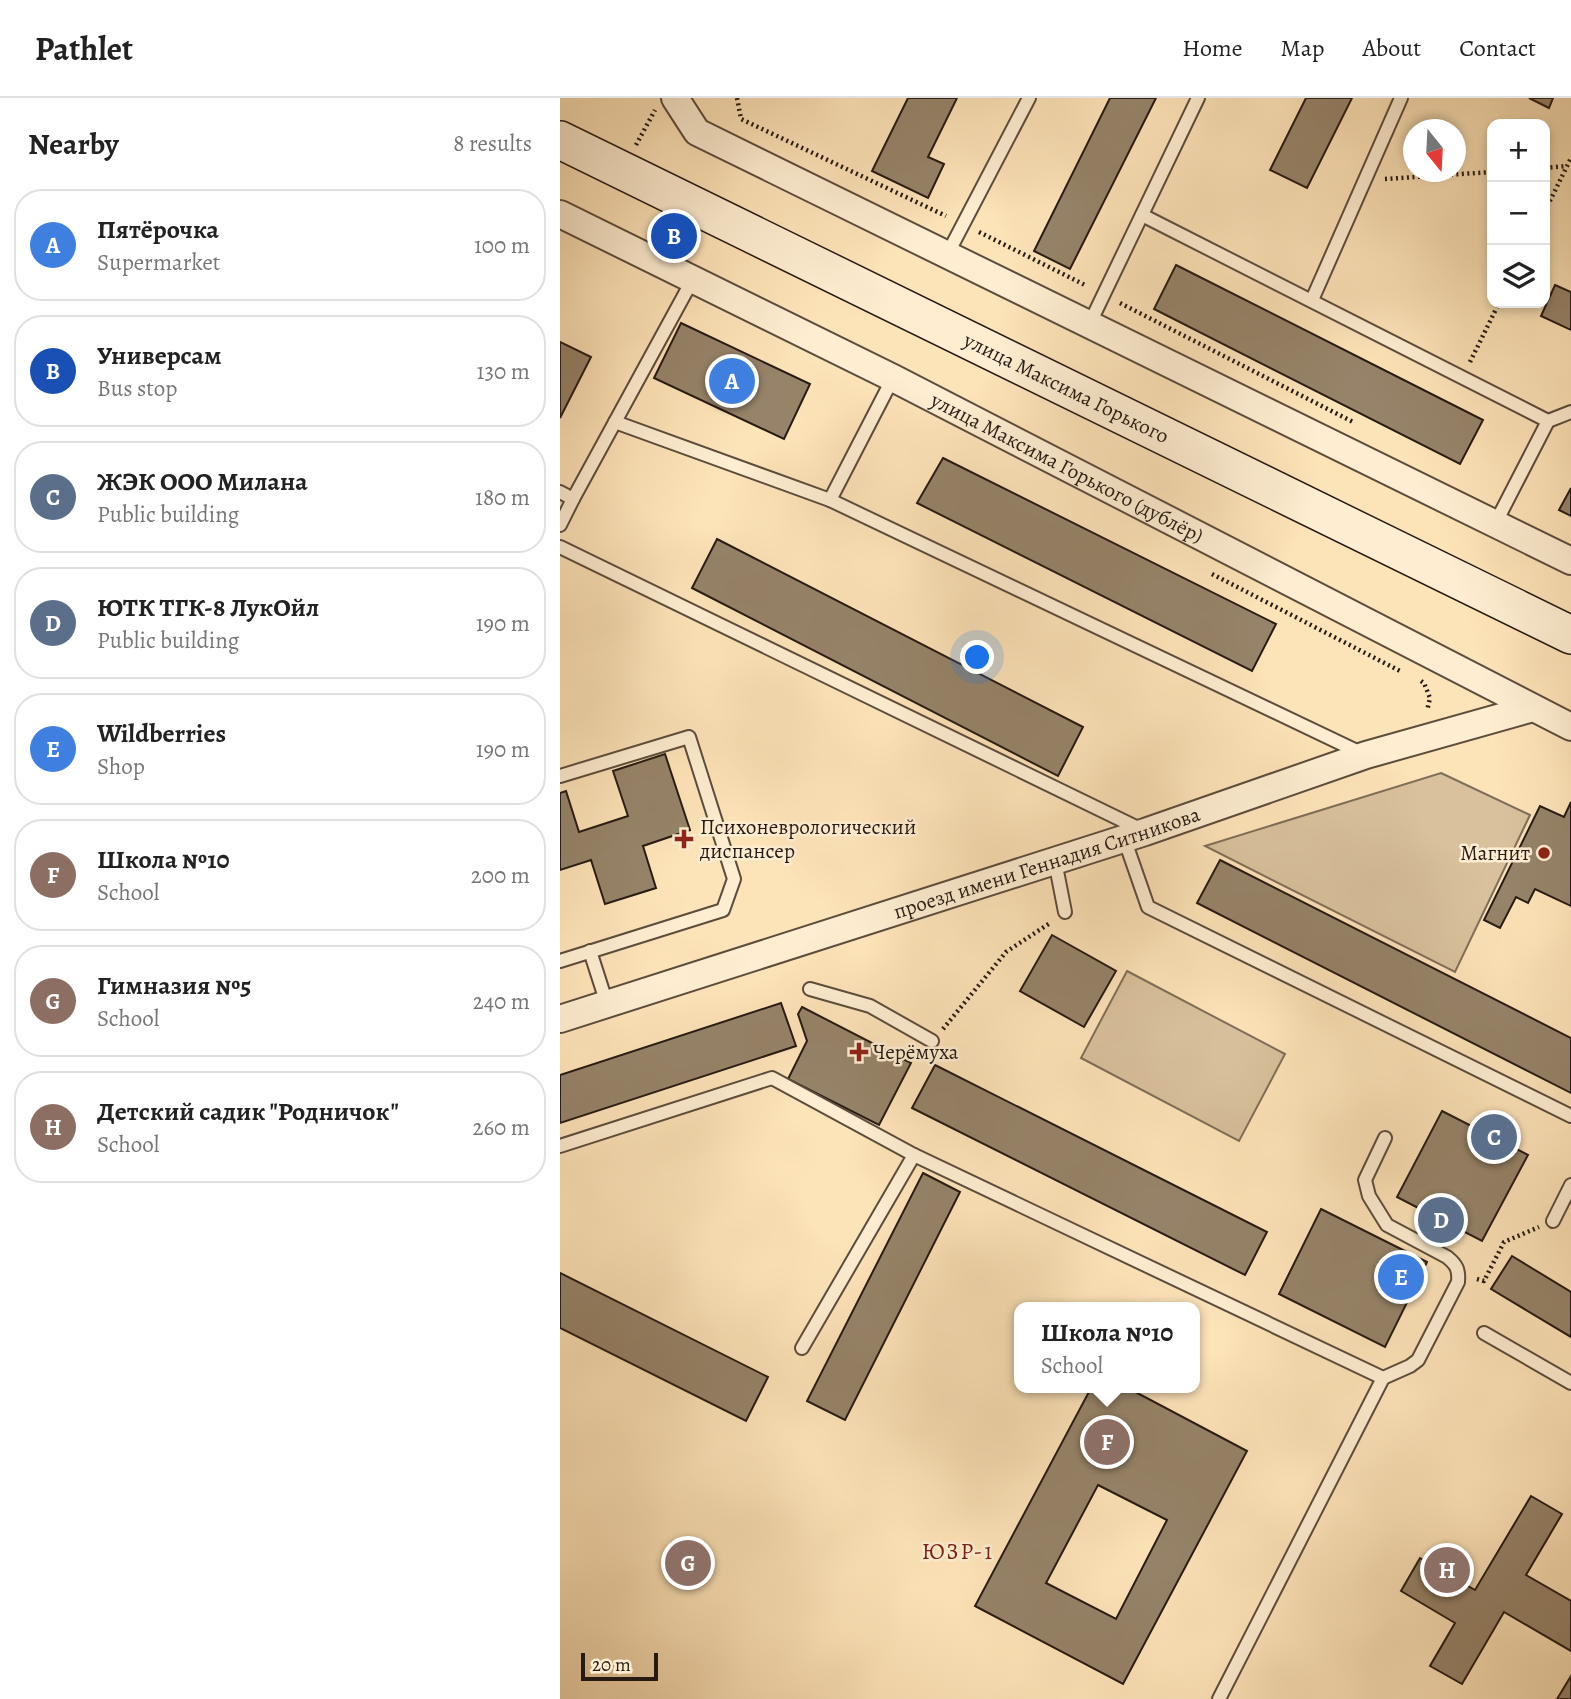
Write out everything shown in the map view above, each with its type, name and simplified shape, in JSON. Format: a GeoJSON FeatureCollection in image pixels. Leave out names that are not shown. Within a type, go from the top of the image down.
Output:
{"type":"FeatureCollection","features":[{"type":"Feature","properties":{"kind":"street"},"geometry":{"type":"LineString","coordinates":[[675,98],[697,132],[1571,561]]}},
{"type":"Feature","properties":{"kind":"street","name":"улица Максима Горького"},"geometry":{"type":"LineString","coordinates":[[560,140],[1571,635]]}},
{"type":"Feature","properties":{"kind":"street","name":"улица Максима Горького (дублёр)"},"geometry":{"type":"LineString","coordinates":[[560,214],[694,278],[1571,727]]}},
{"type":"Feature","properties":{"kind":"street","name":"проезд имени Геннадия Ситникова"},"geometry":{"type":"LineString","coordinates":[[560,1019],[1055,861],[1366,755],[1533,708]]}},
{"type":"Feature","properties":{"kind":"lane"},"geometry":{"type":"LineString","coordinates":[[947,255],[1029,98]]}},
{"type":"Feature","properties":{"kind":"lane"},"geometry":{"type":"LineString","coordinates":[[1089,325],[1198,98]]}},
{"type":"Feature","properties":{"kind":"lane"},"geometry":{"type":"LineString","coordinates":[[1312,300],[1401,98]]}},
{"type":"Feature","properties":{"kind":"lane"},"geometry":{"type":"LineString","coordinates":[[1142,215],[1548,421]]}},
{"type":"Feature","properties":{"kind":"lane"},"geometry":{"type":"LineString","coordinates":[[560,525],[694,278]]}},
{"type":"Feature","properties":{"kind":"lane"},"geometry":{"type":"LineString","coordinates":[[830,500],[893,379]]}},
{"type":"Feature","properties":{"kind":"lane"},"geometry":{"type":"LineString","coordinates":[[1495,524],[1548,421],[1571,412]]}},
{"type":"Feature","properties":{"kind":"lane"},"geometry":{"type":"LineString","coordinates":[[615,422],[830,500],[1366,755]]}},
{"type":"Feature","properties":{"kind":"lane"},"geometry":{"type":"LineString","coordinates":[[560,492],[573,499]]}},
{"type":"Feature","properties":{"kind":"lane"},"geometry":{"type":"LineString","coordinates":[[560,547],[1134,835],[1148,907],[1571,1116]]}},
{"type":"Feature","properties":{"kind":"lane"},"geometry":{"type":"LineString","coordinates":[[560,776],[689,737],[734,879],[723,910],[560,961]]}},
{"type":"Feature","properties":{"kind":"lane"},"geometry":{"type":"LineString","coordinates":[[1055,861],[1065,912]]}},
{"type":"Feature","properties":{"kind":"lane"},"geometry":{"type":"LineString","coordinates":[[590,951],[607,1004]]}},
{"type":"Feature","properties":{"kind":"lane"},"geometry":{"type":"LineString","coordinates":[[810,989],[870,1006],[932,1041]]}},
{"type":"Feature","properties":{"kind":"lane"},"geometry":{"type":"LineString","coordinates":[[560,1146],[772,1078],[914,1155],[1382,1378]]}},
{"type":"Feature","properties":{"kind":"lane"},"geometry":{"type":"LineString","coordinates":[[1219,1699],[1382,1378],[1418,1360],[1458,1282],[1456,1264],[1387,1225],[1369,1196],[1365,1180],[1385,1138]]}},
{"type":"Feature","properties":{"kind":"lane"},"geometry":{"type":"LineString","coordinates":[[802,1348],[914,1155]]}},
{"type":"Feature","properties":{"kind":"lane"},"geometry":{"type":"LineString","coordinates":[[1553,1221],[1571,1185]]}},
{"type":"Feature","properties":{"kind":"lane"},"geometry":{"type":"LineString","coordinates":[[1484,1333],[1571,1383]]}},
{"type":"Feature","properties":{"kind":"path"},"geometry":{"type":"LineString","coordinates":[[737,98],[741,119],[1104,294],[1360,426]]}},
{"type":"Feature","properties":{"kind":"path"},"geometry":{"type":"LineString","coordinates":[[1550,201],[1571,158]]}},
{"type":"Feature","properties":{"kind":"path"},"geometry":{"type":"LineString","coordinates":[[1550,168],[1567,166]]}},
{"type":"Feature","properties":{"kind":"path"},"geometry":{"type":"LineString","coordinates":[[1366,181],[1487,172]]}},
{"type":"Feature","properties":{"kind":"path"},"geometry":{"type":"LineString","coordinates":[[1462,377],[1496,308]]}},
{"type":"Feature","properties":{"kind":"path"},"geometry":{"type":"LineString","coordinates":[[1208,572],[1424,683],[1430,698],[1427,711],[1420,719]]}},
{"type":"Feature","properties":{"kind":"path"},"geometry":{"type":"LineString","coordinates":[[932,1041],[1006,952],[1065,912]]}},
{"type":"Feature","properties":{"kind":"path"},"geometry":{"type":"LineString","coordinates":[[1459,1273],[1484,1281],[1504,1242],[1553,1221]]}},
{"type":"Feature","properties":{"kind":"shaded area"},"geometry":{"type":"Polygon","coordinates":[[[1441,773],[1530,815],[1455,972],[1205,846],[1441,773]]]}},
{"type":"Feature","properties":{"kind":"shaded area"},"geometry":{"type":"Polygon","coordinates":[[[1127,971],[1285,1054],[1239,1141],[1081,1058],[1127,971]]]}},
{"type":"Feature","properties":{"kind":"building"},"geometry":{"type":"Polygon","coordinates":[[[908,98],[957,98],[928,157],[944,164],[928,198],[872,171],[908,98]]]}},
{"type":"Feature","properties":{"kind":"building"},"geometry":{"type":"Polygon","coordinates":[[[1110,98],[1156,98],[1070,269],[1034,251],[1110,98]]]}},
{"type":"Feature","properties":{"kind":"building"},"geometry":{"type":"Polygon","coordinates":[[[1306,98],[1352,98],[1307,188],[1270,170],[1306,98]]]}},
{"type":"Feature","properties":{"kind":"building"},"geometry":{"type":"Polygon","coordinates":[[[1529,98],[1553,98],[1549,108],[1529,98]]]}},
{"type":"Feature","properties":{"kind":"building"},"geometry":{"type":"Polygon","coordinates":[[[1176,265],[1483,420],[1460,464],[1154,309],[1176,265]]]}},
{"type":"Feature","properties":{"kind":"building"},"geometry":{"type":"Polygon","coordinates":[[[1555,285],[1571,292],[1571,330],[1541,316],[1545,308],[1550,308],[1550,296],[1555,285]]]}},
{"type":"Feature","properties":{"kind":"building"},"geometry":{"type":"Polygon","coordinates":[[[681,323],[810,384],[784,439],[654,378],[681,323]]]}},
{"type":"Feature","properties":{"kind":"building"},"geometry":{"type":"Polygon","coordinates":[[[560,342],[591,357],[560,418],[560,342]]]}},
{"type":"Feature","properties":{"kind":"building"},"geometry":{"type":"Polygon","coordinates":[[[943,458],[1276,624],[1252,671],[917,503],[943,458]]]}},
{"type":"Feature","properties":{"kind":"building"},"geometry":{"type":"Polygon","coordinates":[[[1571,488],[1571,516],[1559,510],[1571,488]]]}},
{"type":"Feature","properties":{"kind":"building"},"geometry":{"type":"Polygon","coordinates":[[[717,539],[1083,727],[1058,776],[692,588],[717,539]]]}},
{"type":"Feature","properties":{"kind":"building"},"geometry":{"type":"Polygon","coordinates":[[[665,754],[690,830],[643,846],[656,888],[605,904],[591,860],[560,870],[560,793],[566,791],[579,832],[628,816],[613,771],[665,754]]]}},
{"type":"Feature","properties":{"kind":"building","name":"Магнит"},"geometry":{"type":"Polygon","coordinates":[[[1571,802],[1571,906],[1535,889],[1528,903],[1516,897],[1500,928],[1484,920],[1540,806],[1564,817],[1571,802]]]}},
{"type":"Feature","properties":{"kind":"building"},"geometry":{"type":"Polygon","coordinates":[[[1220,860],[1571,1038],[1571,1093],[1197,903],[1220,860]]]}},
{"type":"Feature","properties":{"kind":"building"},"geometry":{"type":"Polygon","coordinates":[[[1052,935],[1116,971],[1084,1027],[1020,991],[1052,935]]]}},
{"type":"Feature","properties":{"kind":"building"},"geometry":{"type":"Polygon","coordinates":[[[781,1003],[796,1046],[560,1123],[560,1075],[781,1003]]]}},
{"type":"Feature","properties":{"kind":"building"},"geometry":{"type":"Polygon","coordinates":[[[802,1007],[911,1063],[879,1125],[788,1079],[807,1041],[798,1014],[802,1007]]]}},
{"type":"Feature","properties":{"kind":"building"},"geometry":{"type":"Polygon","coordinates":[[[935,1065],[1267,1232],[1245,1275],[912,1108],[935,1065]]]}},
{"type":"Feature","properties":{"kind":"building"},"geometry":{"type":"Polygon","coordinates":[[[1442,1111],[1528,1155],[1482,1241],[1397,1197],[1442,1111]]]}},
{"type":"Feature","properties":{"kind":"building"},"geometry":{"type":"Polygon","coordinates":[[[923,1173],[960,1192],[845,1420],[807,1401],[923,1173]]]}},
{"type":"Feature","properties":{"kind":"building"},"geometry":{"type":"Polygon","coordinates":[[[1321,1209],[1427,1262],[1385,1347],[1279,1294],[1321,1209]]]}},
{"type":"Feature","properties":{"kind":"building"},"geometry":{"type":"Polygon","coordinates":[[[1512,1256],[1571,1292],[1571,1337],[1491,1289],[1512,1256]]]}},
{"type":"Feature","properties":{"kind":"building"},"geometry":{"type":"Polygon","coordinates":[[[560,1273],[768,1377],[746,1421],[560,1328],[560,1273]]]}},
{"type":"Feature","properties":{"kind":"building"},"geometry":{"type":"Polygon","coordinates":[[[1088,1393],[1137,1393],[1247,1451],[1123,1684],[975,1606],[1088,1393]],[[1098,1485],[1046,1583],[1116,1619],[1167,1520],[1098,1485]]]}},
{"type":"Feature","properties":{"kind":"building"},"geometry":{"type":"Polygon","coordinates":[[[1531,1496],[1562,1514],[1526,1575],[1571,1601],[1571,1651],[1504,1612],[1462,1684],[1430,1666],[1455,1623],[1401,1591],[1420,1558],[1475,1590],[1531,1496]]]}},
{"type":"Feature","properties":{"kind":"building"},"geometry":{"type":"Polygon","coordinates":[[[1571,1676],[1571,1699],[1557,1699],[1571,1676]]]}},
{"type":"Feature","properties":{"kind":"place","name":"Универсам"},"geometry":{"type":"Point","coordinates":[674,236]}},
{"type":"Feature","properties":{"kind":"place","name":"Пятёрочка"},"geometry":{"type":"Point","coordinates":[732,381]}},
{"type":"Feature","properties":{"kind":"place","name":"Психоневрологический диспансер"},"geometry":{"type":"Point","coordinates":[684,839]}},
{"type":"Feature","properties":{"kind":"place","name":"Магнит"},"geometry":{"type":"Point","coordinates":[1544,853]}},
{"type":"Feature","properties":{"kind":"place","name":"Черёмуха"},"geometry":{"type":"Point","coordinates":[859,1052]}},
{"type":"Feature","properties":{"kind":"place","name":"ЖЭК ООО Милана"},"geometry":{"type":"Point","coordinates":[1494,1137]}},
{"type":"Feature","properties":{"kind":"place","name":"ЮТК ТГК-8 ЛукОйл"},"geometry":{"type":"Point","coordinates":[1441,1220]}},
{"type":"Feature","properties":{"kind":"place","name":"Wildberries"},"geometry":{"type":"Point","coordinates":[1401,1277]}},
{"type":"Feature","properties":{"kind":"place","name":"Школа №10"},"geometry":{"type":"Point","coordinates":[1107,1442]}},
{"type":"Feature","properties":{"kind":"place","name":"Гимназия №5"},"geometry":{"type":"Point","coordinates":[688,1563]}},
{"type":"Feature","properties":{"kind":"place","name":"Детский садик \"Родничок\""},"geometry":{"type":"Point","coordinates":[1447,1570]}},
{"type":"Feature","properties":{"kind":"district","name":"ЮЗР-1"},"geometry":{"type":"Point","coordinates":[958,1551]}}]}
